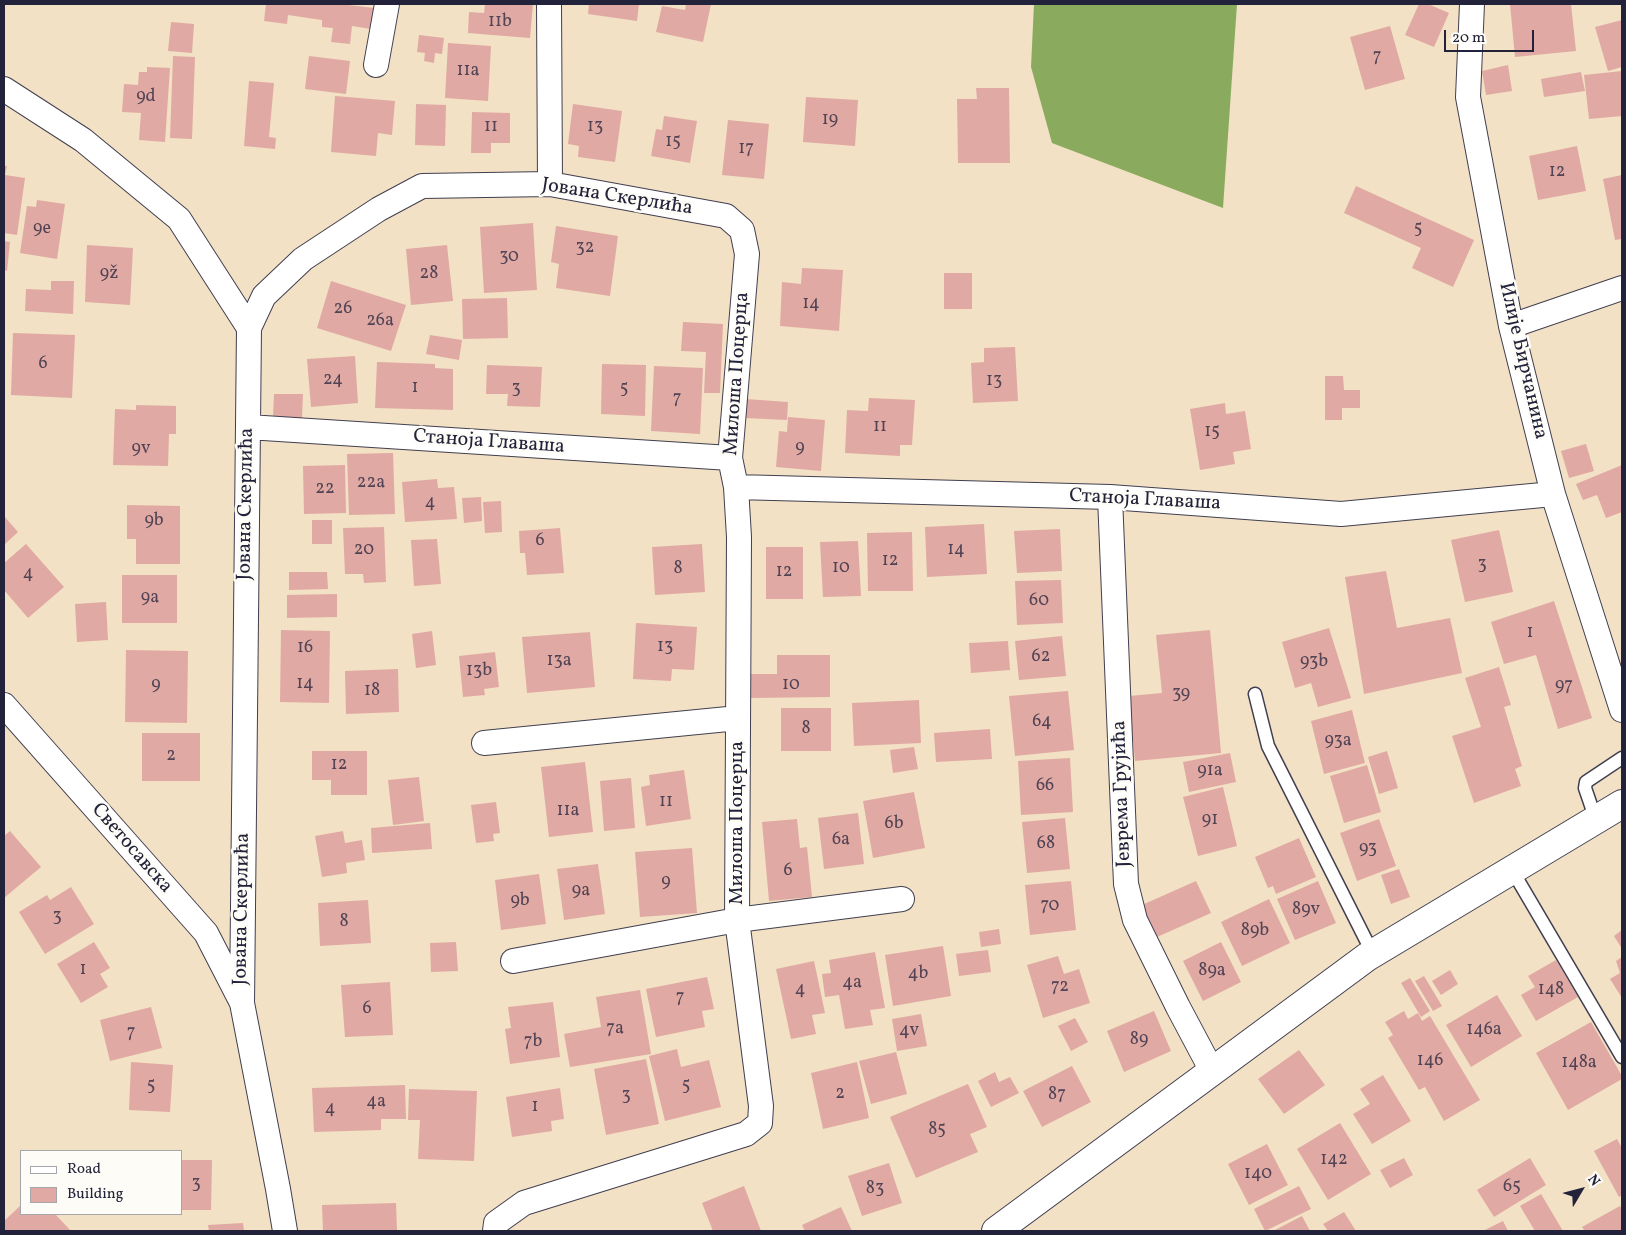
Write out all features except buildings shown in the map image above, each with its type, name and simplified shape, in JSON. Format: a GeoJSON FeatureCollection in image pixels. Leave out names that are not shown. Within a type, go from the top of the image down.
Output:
{"type":"FeatureCollection","features":[{"type":"Feature","properties":{"kind":"main road"},"geometry":{"type":"LineString","coordinates":[[996,1231],[1373,954],[1622,804]]}},
{"type":"Feature","properties":{"kind":"street"},"geometry":{"type":"LineString","coordinates":[[376,65],[386,4]]}},
{"type":"Feature","properties":{"kind":"street"},"geometry":{"type":"LineString","coordinates":[[549,4],[550,184]]}},
{"type":"Feature","properties":{"kind":"street","name":"Илије Бирчанина"},"geometry":{"type":"LineString","coordinates":[[1472,4],[1468,97],[1511,326],[1554,494],[1622,710]]}},
{"type":"Feature","properties":{"kind":"street"},"geometry":{"type":"LineString","coordinates":[[4,90],[83,140],[179,219],[250,328]]}},
{"type":"Feature","properties":{"kind":"street","name":"Јована Скерлића"},"geometry":{"type":"LineString","coordinates":[[284,1231],[278,1189],[242,1003],[250,328],[264,296],[304,259],[379,209],[422,186],[550,184],[726,216],[742,230]]}},
{"type":"Feature","properties":{"kind":"street","name":"Милоша Поцерца"},"geometry":{"type":"LineString","coordinates":[[495,1231],[496,1223],[524,1203],[746,1134],[760,1123],[761,1106],[737,920],[739,537],[736,487],[730,458],[747,254],[742,230]]}},
{"type":"Feature","properties":{"kind":"street"},"geometry":{"type":"LineString","coordinates":[[1511,326],[1622,288]]}},
{"type":"Feature","properties":{"kind":"street","name":"Станоја Главаша"},"geometry":{"type":"LineString","coordinates":[[248,428],[730,458]]}},
{"type":"Feature","properties":{"kind":"street","name":"Станоја Главаша"},"geometry":{"type":"LineString","coordinates":[[736,487],[1110,498],[1341,514],[1554,494]]}},
{"type":"Feature","properties":{"kind":"street","name":"Јеврема Грујића"},"geometry":{"type":"LineString","coordinates":[[1110,498],[1126,884],[1135,920],[1212,1071]]}},
{"type":"Feature","properties":{"kind":"street","name":"Светосавска"},"geometry":{"type":"LineString","coordinates":[[4,705],[206,933],[242,1003]]}},
{"type":"Feature","properties":{"kind":"street"},"geometry":{"type":"LineString","coordinates":[[484,743],[738,718]]}},
{"type":"Feature","properties":{"kind":"street"},"geometry":{"type":"LineString","coordinates":[[513,961],[737,920],[902,900]]}},
{"type":"Feature","properties":{"kind":"lane"},"geometry":{"type":"LineString","coordinates":[[1255,694],[1268,746],[1373,954]]}},
{"type":"Feature","properties":{"kind":"lane"},"geometry":{"type":"LineString","coordinates":[[1596,820],[1585,788],[1586,782],[1622,758]]}},
{"type":"Feature","properties":{"kind":"lane"},"geometry":{"type":"LineString","coordinates":[[1512,870],[1622,1057]]}},
{"type":"Feature","properties":{"kind":"green space"},"geometry":{"type":"Polygon","coordinates":[[[1034,4],[1237,4],[1223,208],[1052,143],[1031,67],[1034,4]]]}}]}
